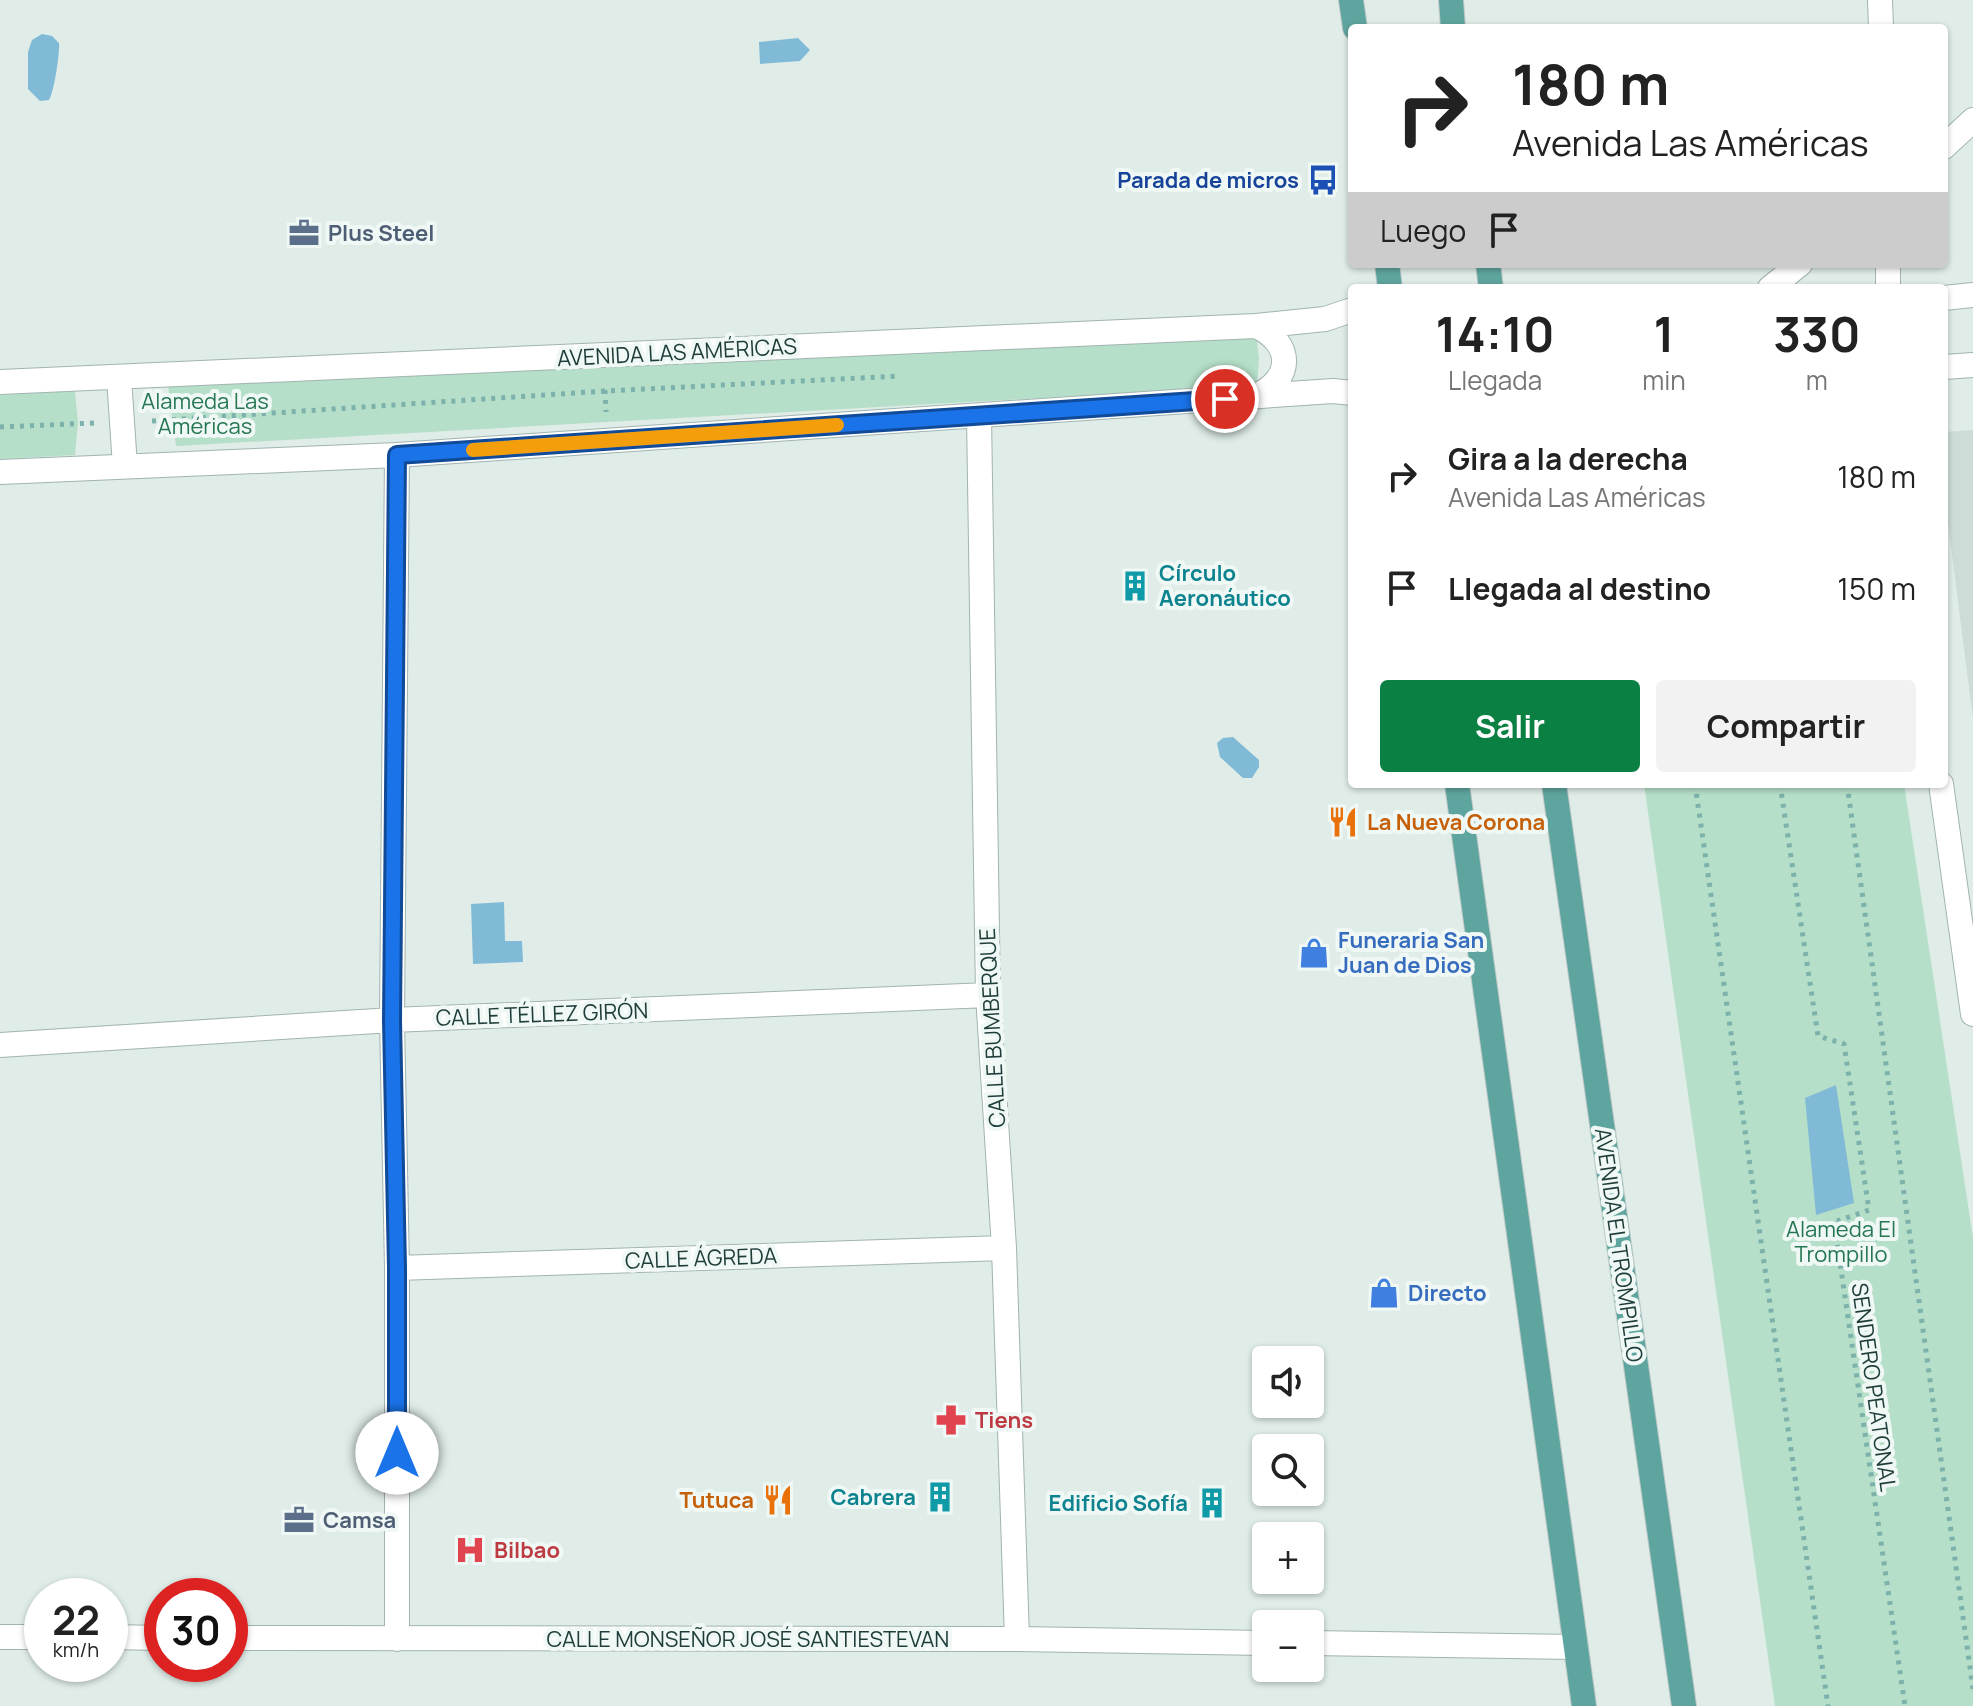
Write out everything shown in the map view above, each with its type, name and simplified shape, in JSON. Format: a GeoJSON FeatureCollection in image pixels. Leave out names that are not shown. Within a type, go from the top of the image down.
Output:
{"type":"FeatureCollection","features":[{"type":"Feature","properties":{"kind":"main road"},"geometry":{"type":"LineString","coordinates":[[1351,0],[1354,24]]}},
{"type":"Feature","properties":{"kind":"main road"},"geometry":{"type":"LineString","coordinates":[[1451,0],[1453,24]]}},
{"type":"Feature","properties":{"kind":"main road"},"geometry":{"type":"LineString","coordinates":[[1458,788],[1584,1706]]}},
{"type":"Feature","properties":{"kind":"main road","name":"AVENIDA EL TROMPILLO"},"geometry":{"type":"LineString","coordinates":[[1555,788],[1684,1706]]}},
{"type":"Feature","properties":{"kind":"street"},"geometry":{"type":"LineString","coordinates":[[1880,0],[1881,24]]}},
{"type":"Feature","properties":{"kind":"street"},"geometry":{"type":"LineString","coordinates":[[1948,143],[1973,120]]}},
{"type":"Feature","properties":{"kind":"street"},"geometry":{"type":"LineString","coordinates":[[1775,284],[1795,268]]}},
{"type":"Feature","properties":{"kind":"street"},"geometry":{"type":"LineString","coordinates":[[1948,298],[1973,295]]}},
{"type":"Feature","properties":{"kind":"street","name":"AVENIDA LAS AMÉRICAS"},"geometry":{"type":"LineString","coordinates":[[0,382],[1256,326],[1325,319],[1348,311]]}},
{"type":"Feature","properties":{"kind":"street"},"geometry":{"type":"LineString","coordinates":[[1256,326],[1271,333],[1281,346],[1285,361],[1281,377],[1271,389],[1256,396]]}},
{"type":"Feature","properties":{"kind":"street"},"geometry":{"type":"LineString","coordinates":[[1948,367],[1973,365]]}},
{"type":"Feature","properties":{"kind":"street"},"geometry":{"type":"LineString","coordinates":[[119,378],[125,466]]}},
{"type":"Feature","properties":{"kind":"street"},"geometry":{"type":"LineString","coordinates":[[0,472],[397,455],[1256,396],[1348,393]]}},
{"type":"Feature","properties":{"kind":"street","name":"CALLE BUMBERQUE"},"geometry":{"type":"LineString","coordinates":[[979,416],[988,995],[1004,1248],[1017,1639]]}},
{"type":"Feature","properties":{"kind":"street"},"geometry":{"type":"LineString","coordinates":[[397,455],[392,1020],[397,1268],[397,1639]]}},
{"type":"Feature","properties":{"kind":"street"},"geometry":{"type":"LineString","coordinates":[[1942,788],[1973,1014]]}},
{"type":"Feature","properties":{"kind":"street","name":"CALLE TÉLLEZ GIRÓN"},"geometry":{"type":"LineString","coordinates":[[0,1045],[392,1020],[988,995]]}},
{"type":"Feature","properties":{"kind":"street","name":"CALLE ÁGREDA"},"geometry":{"type":"LineString","coordinates":[[397,1268],[1004,1248]]}},
{"type":"Feature","properties":{"kind":"street"},"geometry":{"type":"LineString","coordinates":[[0,1637],[24,1637]]}},
{"type":"Feature","properties":{"kind":"street","name":"CALLE MONSEÑOR JOSÉ SANTIESTEVAN"},"geometry":{"type":"LineString","coordinates":[[248,1638],[1017,1639],[1252,1643]]}},
{"type":"Feature","properties":{"kind":"street"},"geometry":{"type":"LineString","coordinates":[[1324,1643],[1576,1647]]}},
{"type":"Feature","properties":{"kind":"path"},"geometry":{"type":"LineString","coordinates":[[603,355],[607,441]]}},
{"type":"Feature","properties":{"kind":"path"},"geometry":{"type":"LineString","coordinates":[[0,427],[122,423],[605,391],[908,376]]}},
{"type":"Feature","properties":{"kind":"path"},"geometry":{"type":"LineString","coordinates":[[1696,788],[1828,1706]]}},
{"type":"Feature","properties":{"kind":"path","name":"SENDERO PEATONAL"},"geometry":{"type":"LineString","coordinates":[[1781,788],[1818,1036],[1844,1044],[1869,1210],[1834,1222],[1905,1706]]}},
{"type":"Feature","properties":{"kind":"path"},"geometry":{"type":"LineString","coordinates":[[1848,788],[1973,1689]]}},
{"type":"Feature","properties":{"kind":"shaded area"},"geometry":{"type":"Polygon","coordinates":[[[1973,430],[1973,719],[1948,522],[1948,432],[1973,430]]]}},
{"type":"Feature","properties":{"kind":"green space","name":"Alameda Las Américas"},"geometry":{"type":"Polygon","coordinates":[[[1256,335],[1259,358],[1257,386],[176,446],[168,385],[1256,335]]]}},
{"type":"Feature","properties":{"kind":"green space","name":"Alameda Las Américas"},"geometry":{"type":"Polygon","coordinates":[[[75,391],[78,423],[75,455],[0,459],[0,395],[75,391]]]}},
{"type":"Feature","properties":{"kind":"green space","name":"Alameda El Trompillo"},"geometry":{"type":"Polygon","coordinates":[[[1645,788],[1905,788],[1973,1238],[1973,1706],[1775,1706],[1645,788]]]}},
{"type":"Feature","properties":{"kind":"water"},"geometry":{"type":"Polygon","coordinates":[[[42,34],[52,36],[59,43],[59,48],[51,96],[49,100],[40,101],[28,89],[28,52],[32,40],[42,34]]]}},
{"type":"Feature","properties":{"kind":"water"},"geometry":{"type":"Polygon","coordinates":[[[798,38],[810,50],[800,61],[760,64],[759,42],[798,38]]]}},
{"type":"Feature","properties":{"kind":"water"},"geometry":{"type":"Polygon","coordinates":[[[1233,737],[1259,760],[1259,767],[1252,778],[1243,778],[1220,757],[1217,743],[1223,738],[1233,737]]]}},
{"type":"Feature","properties":{"kind":"water"},"geometry":{"type":"Polygon","coordinates":[[[504,902],[505,941],[522,941],[523,962],[473,964],[471,904],[504,902]]]}},
{"type":"Feature","properties":{"kind":"water"},"geometry":{"type":"Polygon","coordinates":[[[1836,1085],[1854,1203],[1816,1215],[1805,1098],[1836,1085]]]}},
{"type":"Feature","properties":{"kind":"slow traffic"},"geometry":{"type":"LineString","coordinates":[[473,450],[837,425]]}},
{"type":"Feature","properties":{"kind":"place","name":"Parada de micros"},"geometry":{"type":"Point","coordinates":[1323,180]}},
{"type":"Feature","properties":{"kind":"place","name":"Plus Steel"},"geometry":{"type":"Point","coordinates":[304,233]}},
{"type":"Feature","properties":{"kind":"place","name":"Círculo Aeronáutico"},"geometry":{"type":"Point","coordinates":[1135,586]}},
{"type":"Feature","properties":{"kind":"place","name":"La Nueva Corona"},"geometry":{"type":"Point","coordinates":[1343,822]}},
{"type":"Feature","properties":{"kind":"place","name":"Funeraria San Juan de Dios"},"geometry":{"type":"Point","coordinates":[1314,953]}},
{"type":"Feature","properties":{"kind":"place","name":"Directo"},"geometry":{"type":"Point","coordinates":[1384,1293]}},
{"type":"Feature","properties":{"kind":"place","name":"Tiens"},"geometry":{"type":"Point","coordinates":[951,1420]}},
{"type":"Feature","properties":{"kind":"place","name":"Cabrera"},"geometry":{"type":"Point","coordinates":[940,1497]}},
{"type":"Feature","properties":{"kind":"place","name":"Tutuca"},"geometry":{"type":"Point","coordinates":[778,1500]}},
{"type":"Feature","properties":{"kind":"place","name":"Edificio Sofía"},"geometry":{"type":"Point","coordinates":[1212,1503]}},
{"type":"Feature","properties":{"kind":"place","name":"Camsa"},"geometry":{"type":"Point","coordinates":[299,1520]}},
{"type":"Feature","properties":{"kind":"place","name":"Bilbao"},"geometry":{"type":"Point","coordinates":[470,1550]}},
{"type":"Feature","properties":{"kind":"route"},"geometry":{"type":"LineString","coordinates":[[397,1453],[392,1020],[397,455],[1225,399]]}}]}
